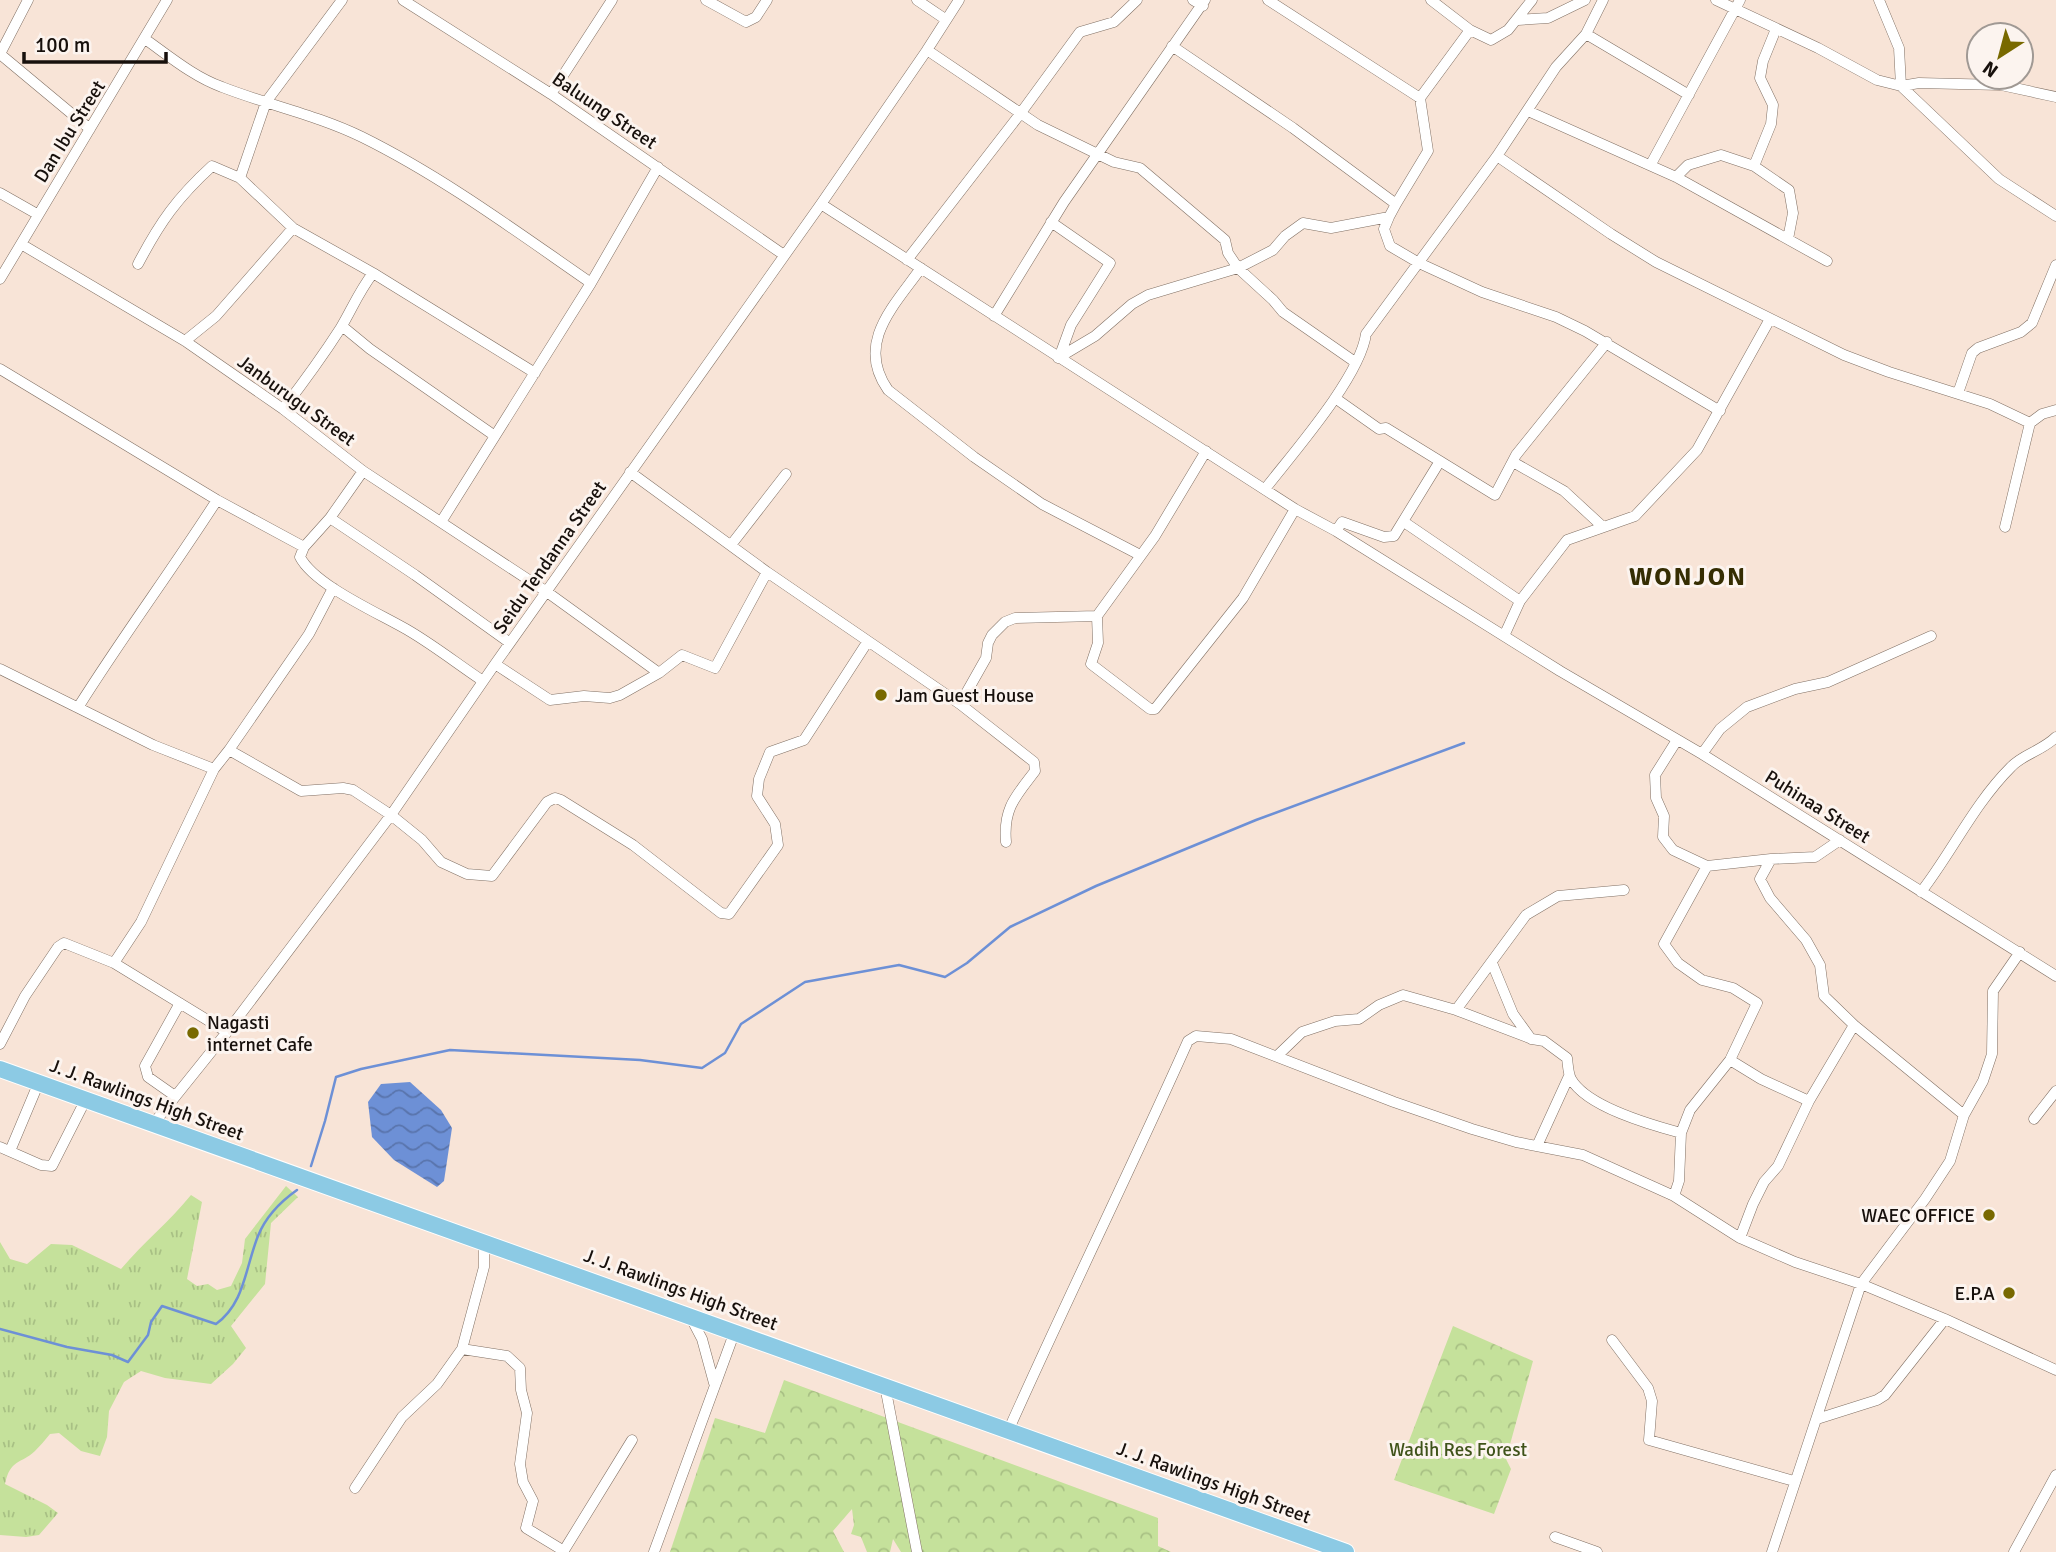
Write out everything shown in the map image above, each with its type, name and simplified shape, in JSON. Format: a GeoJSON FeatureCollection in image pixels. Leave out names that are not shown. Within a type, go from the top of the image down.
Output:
{"type":"FeatureCollection","features":[{"type":"Feature","properties":{"kind":"main road","name":"J. J. Rawlings High Street"},"geometry":{"type":"LineString","coordinates":[[0,1069],[484,1240],[1346,1552]]}},
{"type":"Feature","properties":{"kind":"street"},"geometry":{"type":"LineString","coordinates":[[28,0],[0,54],[90,129]]}},
{"type":"Feature","properties":{"kind":"street","name":"Dan Ibu Street"},"geometry":{"type":"LineString","coordinates":[[0,279],[167,0]]}},
{"type":"Feature","properties":{"kind":"street"},"geometry":{"type":"LineString","coordinates":[[240,178],[267,102],[342,0]]}},
{"type":"Feature","properties":{"kind":"street","name":"Baluung Street"},"geometry":{"type":"LineString","coordinates":[[403,0],[551,94],[784,255]]}},
{"type":"Feature","properties":{"kind":"street"},"geometry":{"type":"LineString","coordinates":[[551,94],[611,0]]}},
{"type":"Feature","properties":{"kind":"street"},"geometry":{"type":"LineString","coordinates":[[706,0],[746,22],[755,18],[767,0]]}},
{"type":"Feature","properties":{"kind":"street"},"geometry":{"type":"LineString","coordinates":[[917,0],[945,19]]}},
{"type":"Feature","properties":{"kind":"street","name":"Seidu Tendanna Street"},"geometry":{"type":"LineString","coordinates":[[153,1123],[227,1032],[391,815],[821,204],[959,0]]}},
{"type":"Feature","properties":{"kind":"street"},"geometry":{"type":"LineString","coordinates":[[907,260],[1080,33],[1114,22],[1137,0]]}},
{"type":"Feature","properties":{"kind":"street"},"geometry":{"type":"LineString","coordinates":[[1268,0],[1420,97]]}},
{"type":"Feature","properties":{"kind":"street"},"geometry":{"type":"LineString","coordinates":[[1430,0],[1470,30],[1491,40],[1508,30],[1532,0]]}},
{"type":"Feature","properties":{"kind":"street"},"geometry":{"type":"LineString","coordinates":[[1518,20],[1548,18],[1585,0]]}},
{"type":"Feature","properties":{"kind":"street"},"geometry":{"type":"LineString","coordinates":[[1265,489],[1335,398],[1364,346],[1366,334],[1497,156],[1556,67],[1586,34],[1603,0]]}},
{"type":"Feature","properties":{"kind":"street"},"geometry":{"type":"LineString","coordinates":[[1716,0],[1738,5],[1776,29],[1877,80],[1901,86],[1919,83],[2001,85],[2056,97]]}},
{"type":"Feature","properties":{"kind":"street"},"geometry":{"type":"LineString","coordinates":[[1879,0],[1899,48],[1901,86],[1998,179],[2056,216]]}},
{"type":"Feature","properties":{"kind":"street"},"geometry":{"type":"LineString","coordinates":[[994,316],[1051,222],[1200,2]]}},
{"type":"Feature","properties":{"kind":"street"},"geometry":{"type":"LineString","coordinates":[[1651,164],[1738,5]]}},
{"type":"Feature","properties":{"kind":"street"},"geometry":{"type":"LineString","coordinates":[[1754,166],[1771,124],[1773,105],[1760,78],[1763,61],[1776,29]]}},
{"type":"Feature","properties":{"kind":"street"},"geometry":{"type":"LineString","coordinates":[[1470,30],[1420,97],[1428,151],[1384,229],[1390,246],[1419,263],[1482,292],[1556,317],[1607,342],[1720,411]]}},
{"type":"Feature","properties":{"kind":"street"},"geometry":{"type":"LineString","coordinates":[[1586,34],[1689,95]]}},
{"type":"Feature","properties":{"kind":"street"},"geometry":{"type":"LineString","coordinates":[[145,39],[202,78],[220,87],[331,124],[390,152],[523,236],[591,283]]}},
{"type":"Feature","properties":{"kind":"street"},"geometry":{"type":"LineString","coordinates":[[1172,47],[1293,128],[1396,204]]}},
{"type":"Feature","properties":{"kind":"street"},"geometry":{"type":"LineString","coordinates":[[927,50],[1020,114],[1114,162],[1140,168],[1225,240],[1228,253],[1238,268],[1283,312],[1355,362]]}},
{"type":"Feature","properties":{"kind":"street"},"geometry":{"type":"LineString","coordinates":[[1528,111],[1651,164],[1826,261]]}},
{"type":"Feature","properties":{"kind":"street"},"geometry":{"type":"LineString","coordinates":[[1676,177],[1688,165],[1721,155],[1754,166],[1789,190],[1793,213],[1788,239]]}},
{"type":"Feature","properties":{"kind":"street"},"geometry":{"type":"LineString","coordinates":[[1497,156],[1656,262],[1843,355],[1990,404],[2030,423]]}},
{"type":"Feature","properties":{"kind":"street"},"geometry":{"type":"LineString","coordinates":[[138,264],[159,223],[184,193],[212,166],[240,178],[293,228],[373,273],[535,373]]}},
{"type":"Feature","properties":{"kind":"street"},"geometry":{"type":"LineString","coordinates":[[441,522],[591,283],[658,167]]}},
{"type":"Feature","properties":{"kind":"street"},"geometry":{"type":"LineString","coordinates":[[0,193],[37,214]]}},
{"type":"Feature","properties":{"kind":"street","name":"Puhinaa Street"},"geometry":{"type":"LineString","coordinates":[[821,204],[1295,509],[1336,531],[1560,671],[1702,754],[2056,976]]}},
{"type":"Feature","properties":{"kind":"street"},"geometry":{"type":"LineString","coordinates":[[1058,358],[1095,336],[1132,304],[1148,295],[1238,268],[1273,250],[1285,236],[1303,223],[1331,228],[1389,217]]}},
{"type":"Feature","properties":{"kind":"street"},"geometry":{"type":"LineString","coordinates":[[1051,222],[1110,263],[1071,324],[1058,358]]}},
{"type":"Feature","properties":{"kind":"street"},"geometry":{"type":"LineString","coordinates":[[185,341],[216,316],[293,228]]}},
{"type":"Feature","properties":{"kind":"street","name":"Janburugu Street"},"geometry":{"type":"LineString","coordinates":[[21,244],[185,341],[283,409],[363,471],[547,592],[659,673]]}},
{"type":"Feature","properties":{"kind":"street"},"geometry":{"type":"LineString","coordinates":[[1958,393],[1972,353],[1978,348],[2021,332],[2032,323],[2056,265]]}},
{"type":"Feature","properties":{"kind":"street"},"geometry":{"type":"LineString","coordinates":[[921,268],[880,324],[874,355],[880,379],[888,390],[974,457],[1042,503],[1140,555]]}},
{"type":"Feature","properties":{"kind":"street"},"geometry":{"type":"LineString","coordinates":[[283,409],[321,359],[342,326],[358,293],[373,273]]}},
{"type":"Feature","properties":{"kind":"street"},"geometry":{"type":"LineString","coordinates":[[1503,636],[1520,601],[1567,540],[1634,516],[1697,450],[1770,319]]}},
{"type":"Feature","properties":{"kind":"street"},"geometry":{"type":"LineString","coordinates":[[342,326],[370,349],[495,436]]}},
{"type":"Feature","properties":{"kind":"street"},"geometry":{"type":"LineString","coordinates":[[1335,398],[1379,429],[1386,428],[1495,495],[1516,455],[1607,342]]}},
{"type":"Feature","properties":{"kind":"street"},"geometry":{"type":"LineString","coordinates":[[0,369],[217,500],[304,547]]}},
{"type":"Feature","properties":{"kind":"street"},"geometry":{"type":"LineString","coordinates":[[2005,527],[2030,423],[2042,414],[2056,410]]}},
{"type":"Feature","properties":{"kind":"street"},"geometry":{"type":"LineString","coordinates":[[1206,452],[1156,536],[1097,616],[1098,643],[1091,664],[1150,709],[1155,709],[1243,598],[1295,509]]}},
{"type":"Feature","properties":{"kind":"street"},"geometry":{"type":"LineString","coordinates":[[1336,531],[1342,522],[1384,537],[1394,536],[1440,461]]}},
{"type":"Feature","properties":{"kind":"street"},"geometry":{"type":"LineString","coordinates":[[1513,462],[1564,491],[1602,526]]}},
{"type":"Feature","properties":{"kind":"street"},"geometry":{"type":"LineString","coordinates":[[363,471],[330,518],[304,547],[300,557],[304,566],[332,588],[413,633],[483,681]]}},
{"type":"Feature","properties":{"kind":"street"},"geometry":{"type":"LineString","coordinates":[[630,472],[767,572],[960,704],[1034,762],[1035,771],[1010,804],[1004,823],[1006,842]]}},
{"type":"Feature","properties":{"kind":"street"},"geometry":{"type":"LineString","coordinates":[[731,545],[786,474]]}},
{"type":"Feature","properties":{"kind":"street"},"geometry":{"type":"LineString","coordinates":[[79,706],[217,500]]}},
{"type":"Feature","properties":{"kind":"street"},"geometry":{"type":"LineString","coordinates":[[330,518],[510,643]]}},
{"type":"Feature","properties":{"kind":"street"},"geometry":{"type":"LineString","coordinates":[[1404,522],[1520,601]]}},
{"type":"Feature","properties":{"kind":"street"},"geometry":{"type":"LineString","coordinates":[[495,664],[550,700],[584,696],[610,698],[621,695],[659,673],[682,655],[715,668],[767,572]]}},
{"type":"Feature","properties":{"kind":"street"},"geometry":{"type":"LineString","coordinates":[[114,963],[141,922],[214,769],[309,634],[332,588]]}},
{"type":"Feature","properties":{"kind":"street"},"geometry":{"type":"LineString","coordinates":[[960,704],[986,658],[992,635],[1005,622],[1015,618],[1097,616]]}},
{"type":"Feature","properties":{"kind":"street"},"geometry":{"type":"LineString","coordinates":[[1702,754],[1720,729],[1747,707],[1795,689],[1828,682],[1931,636]]}},
{"type":"Feature","properties":{"kind":"street"},"geometry":{"type":"LineString","coordinates":[[229,750],[302,792],[343,788],[353,790],[422,840],[442,862],[467,874],[492,876],[547,802],[561,800],[633,845],[721,913],[729,914],[778,845],[775,824],[757,796],[759,779],[770,752],[804,740],[868,641]]}},
{"type":"Feature","properties":{"kind":"street"},"geometry":{"type":"LineString","coordinates":[[0,669],[153,745],[214,769]]}},
{"type":"Feature","properties":{"kind":"street"},"geometry":{"type":"LineString","coordinates":[[1921,892],[1971,817],[2012,765],[2046,747],[2056,737]]}},
{"type":"Feature","properties":{"kind":"street"},"geometry":{"type":"LineString","coordinates":[[1677,740],[1655,775],[1656,798],[1664,816],[1663,837],[1673,850],[1707,866],[1815,857],[1840,840]]}},
{"type":"Feature","properties":{"kind":"street"},"geometry":{"type":"LineString","coordinates":[[1771,859],[1760,879],[1770,898],[1806,940],[1820,965],[1824,996],[1854,1026],[1964,1115]]}},
{"type":"Feature","properties":{"kind":"street"},"geometry":{"type":"LineString","coordinates":[[1674,1196],[1679,1181],[1681,1133],[1690,1110],[1730,1060],[1757,1003],[1732,988],[1702,980],[1678,963],[1664,944],[1707,866]]}},
{"type":"Feature","properties":{"kind":"street"},"geometry":{"type":"LineString","coordinates":[[1456,1010],[1526,915],[1558,896],[1624,890]]}},
{"type":"Feature","properties":{"kind":"street"},"geometry":{"type":"LineString","coordinates":[[0,1044],[25,996],[58,947],[64,943],[114,963],[227,1032]]}},
{"type":"Feature","properties":{"kind":"street"},"geometry":{"type":"LineString","coordinates":[[1772,1552],[1861,1284],[1950,1161],[1964,1115],[1983,1082],[1992,1054],[1993,991],[2020,952]]}},
{"type":"Feature","properties":{"kind":"street"},"geometry":{"type":"LineString","coordinates":[[1492,963],[1513,1014],[1532,1039]]}},
{"type":"Feature","properties":{"kind":"street"},"geometry":{"type":"LineString","coordinates":[[1277,1056],[1302,1032],[1335,1021],[1359,1019],[1379,1005],[1403,995],[1456,1010],[1532,1039],[1544,1041],[1567,1058],[1569,1076],[1537,1146]]}},
{"type":"Feature","properties":{"kind":"street"},"geometry":{"type":"LineString","coordinates":[[175,1096],[148,1077],[145,1066],[180,1003]]}},
{"type":"Feature","properties":{"kind":"street"},"geometry":{"type":"LineString","coordinates":[[1740,1238],[1764,1182],[1778,1166],[1809,1101],[1854,1026]]}},
{"type":"Feature","properties":{"kind":"street"},"geometry":{"type":"LineString","coordinates":[[1009,1429],[1188,1041],[1196,1036],[1231,1039],[1472,1129],[1583,1155],[1674,1196],[1740,1238],[1795,1262],[1861,1284],[1945,1319],[2056,1370]]}},
{"type":"Feature","properties":{"kind":"street"},"geometry":{"type":"LineString","coordinates":[[1730,1060],[1761,1079],[1809,1101]]}},
{"type":"Feature","properties":{"kind":"street"},"geometry":{"type":"LineString","coordinates":[[1569,1076],[1584,1095],[1601,1104],[1681,1133]]}},
{"type":"Feature","properties":{"kind":"street"},"geometry":{"type":"LineString","coordinates":[[39,1082],[5,1149],[41,1165],[52,1166],[86,1099]]}},
{"type":"Feature","properties":{"kind":"street"},"geometry":{"type":"LineString","coordinates":[[2034,1119],[2056,1091]]}},
{"type":"Feature","properties":{"kind":"street"},"geometry":{"type":"LineString","coordinates":[[355,1488],[402,1418],[437,1384],[461,1349],[484,1267],[484,1240]]}},
{"type":"Feature","properties":{"kind":"street"},"geometry":{"type":"LineString","coordinates":[[688,1314],[702,1339],[714,1383]]}},
{"type":"Feature","properties":{"kind":"street"},"geometry":{"type":"LineString","coordinates":[[1817,1419],[1877,1401],[1885,1395],[1945,1319]]}},
{"type":"Feature","properties":{"kind":"street"},"geometry":{"type":"LineString","coordinates":[[654,1552],[734,1331]]}},
{"type":"Feature","properties":{"kind":"street"},"geometry":{"type":"LineString","coordinates":[[1612,1340],[1648,1388],[1652,1401],[1649,1440],[1794,1481]]}},
{"type":"Feature","properties":{"kind":"street"},"geometry":{"type":"LineString","coordinates":[[461,1349],[507,1356],[520,1368],[521,1390],[527,1413],[520,1464],[523,1482],[533,1501],[526,1528],[563,1551],[632,1440]]}},
{"type":"Feature","properties":{"kind":"street"},"geometry":{"type":"LineString","coordinates":[[885,1386],[917,1552]]}},
{"type":"Feature","properties":{"kind":"street"},"geometry":{"type":"LineString","coordinates":[[2014,1552],[2056,1475]]}},
{"type":"Feature","properties":{"kind":"street"},"geometry":{"type":"LineString","coordinates":[[1555,1537],[1597,1552]]}},
{"type":"Feature","properties":{"kind":"green space"},"geometry":{"type":"Polygon","coordinates":[[[286,1186],[298,1197],[271,1223],[265,1284],[231,1326],[246,1348],[233,1364],[211,1384],[165,1378],[141,1371],[124,1382],[109,1411],[107,1437],[100,1456],[81,1451],[59,1433],[50,1434],[35,1451],[13,1466],[5,1484],[58,1513],[39,1535],[0,1535],[0,1242],[10,1259],[27,1264],[51,1244],[72,1245],[121,1269],[191,1195],[202,1202],[187,1279],[197,1286],[208,1284],[217,1290],[231,1286],[242,1263],[245,1239],[286,1186]]]}},
{"type":"Feature","properties":{"kind":"green space","name":"Wadih Res Forest"},"geometry":{"type":"Polygon","coordinates":[[[1453,1326],[1533,1361],[1506,1459],[1511,1469],[1494,1514],[1394,1480],[1453,1326]]]}},
{"type":"Feature","properties":{"kind":"green space"},"geometry":{"type":"Polygon","coordinates":[[[784,1380],[1158,1518],[1158,1546],[1171,1552],[901,1552],[893,1539],[890,1552],[867,1552],[861,1537],[851,1534],[854,1525],[852,1509],[833,1531],[844,1552],[670,1552],[715,1418],[765,1433],[784,1380]]]}},
{"type":"Feature","properties":{"kind":"water"},"geometry":{"type":"Polygon","coordinates":[[[410,1082],[441,1110],[452,1128],[444,1181],[437,1187],[394,1160],[372,1137],[368,1102],[381,1084],[410,1082]]]}},
{"type":"Feature","properties":{"kind":"waterway"},"geometry":{"type":"LineString","coordinates":[[311,1166],[336,1077],[450,1050],[640,1060],[702,1068],[725,1053],[741,1024],[805,982],[899,965],[945,977],[967,963],[1010,927],[1096,886],[1256,820],[1464,743]]}},
{"type":"Feature","properties":{"kind":"waterway"},"geometry":{"type":"LineString","coordinates":[[0,1329],[67,1347],[112,1355],[128,1362],[148,1335],[151,1322],[162,1306],[216,1324],[226,1316],[239,1295],[265,1222],[279,1205],[297,1190]]}},
{"type":"Feature","properties":{"kind":"place","name":"Jam Guest House"},"geometry":{"type":"Point","coordinates":[881,695]}},
{"type":"Feature","properties":{"kind":"place","name":"Nagasti internet Cafe"},"geometry":{"type":"Point","coordinates":[193,1033]}},
{"type":"Feature","properties":{"kind":"place","name":"WAEC OFFICE"},"geometry":{"type":"Point","coordinates":[1989,1215]}},
{"type":"Feature","properties":{"kind":"place","name":"E.P.A"},"geometry":{"type":"Point","coordinates":[2009,1293]}},
{"type":"Feature","properties":{"kind":"district","name":"WONJON"},"geometry":{"type":"Point","coordinates":[1688,576]}}]}
